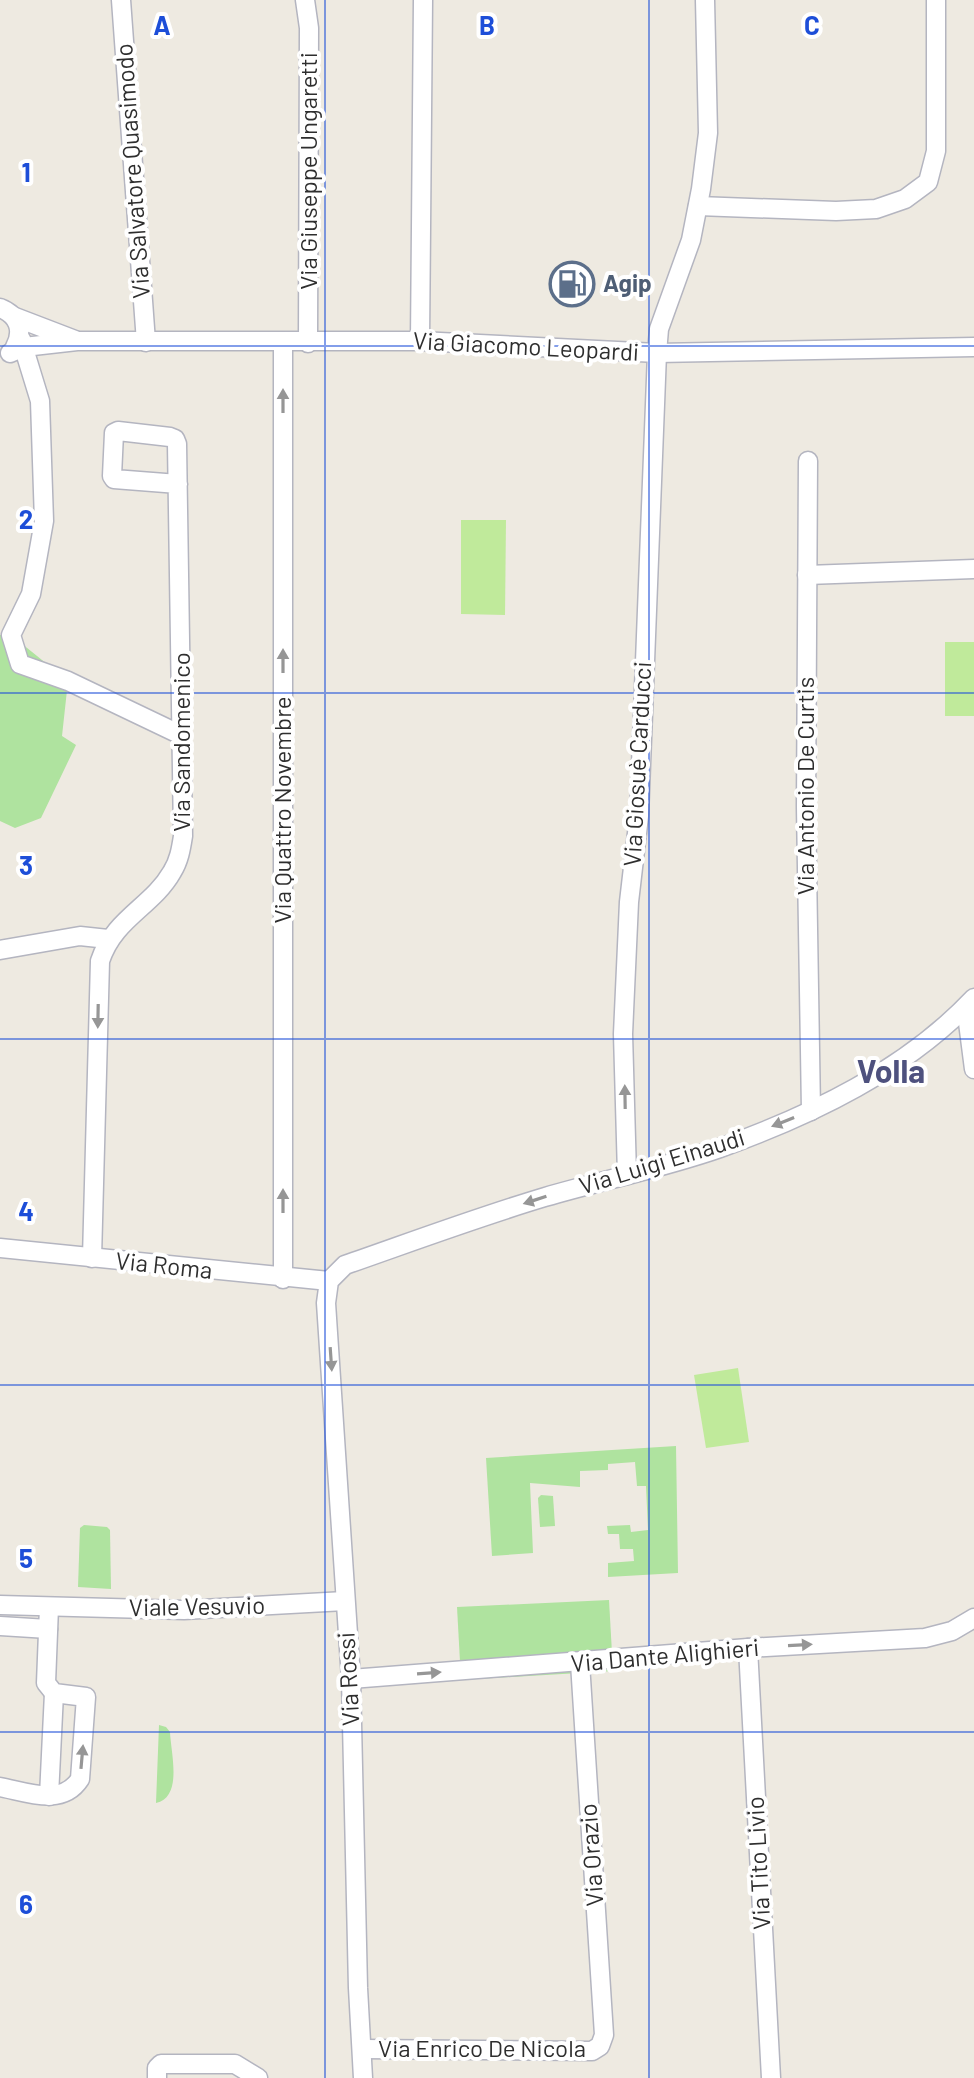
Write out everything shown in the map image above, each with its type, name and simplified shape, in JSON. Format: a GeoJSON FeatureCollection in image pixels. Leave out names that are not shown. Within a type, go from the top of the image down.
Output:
{"type":"FeatureCollection","features":[{"type":"Feature","properties":{"kind":"street","name":"Via Salvatore Quasimodo"},"geometry":{"type":"LineString","coordinates":[[121,0],[146,342]]}},
{"type":"Feature","properties":{"kind":"street","name":"Via Giuseppe Ungaretti"},"geometry":{"type":"LineString","coordinates":[[305,0],[309,28],[308,343]]}},
{"type":"Feature","properties":{"kind":"street"},"geometry":{"type":"LineString","coordinates":[[420,341],[423,0]]}},
{"type":"Feature","properties":{"kind":"street","name":"Via Giosuè Carducci"},"geometry":{"type":"LineString","coordinates":[[627,1175],[623,1034],[629,902],[639,816],[657,353],[659,329],[691,240],[708,133],[705,0]]}},
{"type":"Feature","properties":{"kind":"street"},"geometry":{"type":"LineString","coordinates":[[698,206],[836,211],[876,209],[905,199],[928,182],[936,151],[936,0]]}},
{"type":"Feature","properties":{"kind":"street","name":"Via Giacomo Leopardi"},"geometry":{"type":"LineString","coordinates":[[6,308],[77,341]]}},
{"type":"Feature","properties":{"kind":"street"},"geometry":{"type":"LineString","coordinates":[[6,308],[11,350],[32,372],[40,401],[44,521],[31,594],[11,635],[20,664],[68,681],[181,735]]}},
{"type":"Feature","properties":{"kind":"street","name":"Via Giacomo Leopardi"},"geometry":{"type":"LineString","coordinates":[[11,350],[77,341],[420,341],[657,353],[974,347]]}},
{"type":"Feature","properties":{"kind":"street","name":"Via Quattro Novembre"},"geometry":{"type":"LineString","coordinates":[[283,342],[283,1279]]}},
{"type":"Feature","properties":{"kind":"street","name":"Via Antonio De Curtis"},"geometry":{"type":"LineString","coordinates":[[808,461],[806,807],[811,1111]]}},
{"type":"Feature","properties":{"kind":"street","name":"Via Sandomenico"},"geometry":{"type":"LineString","coordinates":[[108,939],[168,879],[180,857],[183,836],[178,484]]}},
{"type":"Feature","properties":{"kind":"street"},"geometry":{"type":"LineString","coordinates":[[807,575],[974,569]]}},
{"type":"Feature","properties":{"kind":"street"},"geometry":{"type":"LineString","coordinates":[[0,950],[80,936],[108,939],[99,973],[92,1258]]}},
{"type":"Feature","properties":{"kind":"street"},"geometry":{"type":"LineString","coordinates":[[970,1003],[974,1069]]}},
{"type":"Feature","properties":{"kind":"street","name":"Via Luigi Einaudi"},"geometry":{"type":"LineString","coordinates":[[329,1281],[345,1265],[544,1197],[720,1148],[811,1111],[860,1087],[932,1036],[970,1003]]}},
{"type":"Feature","properties":{"kind":"street","name":"Via Roma"},"geometry":{"type":"LineString","coordinates":[[0,1248],[283,1279],[329,1281]]}},
{"type":"Feature","properties":{"kind":"street","name":"Via Rossi"},"geometry":{"type":"LineString","coordinates":[[329,1281],[326,1303],[351,1679],[363,2078]]}},
{"type":"Feature","properties":{"kind":"street","name":"Viale Vesuvio"},"geometry":{"type":"LineString","coordinates":[[0,1605],[184,1610],[345,1601]]}},
{"type":"Feature","properties":{"kind":"street"},"geometry":{"type":"LineString","coordinates":[[49,1607],[46,1683],[54,1693],[49,1796]]}},
{"type":"Feature","properties":{"kind":"street","name":"Via Dante Alighieri"},"geometry":{"type":"LineString","coordinates":[[351,1679],[748,1648],[925,1638],[952,1631],[974,1618]]}},
{"type":"Feature","properties":{"kind":"street"},"geometry":{"type":"LineString","coordinates":[[0,1626],[48,1629]]}},
{"type":"Feature","properties":{"kind":"street","name":"Via Tito Livio"},"geometry":{"type":"LineString","coordinates":[[748,1648],[771,2078]]}},
{"type":"Feature","properties":{"kind":"street","name":"Via Orazio"},"geometry":{"type":"LineString","coordinates":[[580,1663],[604,2035],[600,2046]]}},
{"type":"Feature","properties":{"kind":"street"},"geometry":{"type":"LineString","coordinates":[[0,1787],[49,1796],[68,1792],[80,1779],[86,1697],[54,1693]]}},
{"type":"Feature","properties":{"kind":"street","name":"Via Enrico De Nicola"},"geometry":{"type":"LineString","coordinates":[[362,2049],[592,2051],[600,2046]]}},
{"type":"Feature","properties":{"kind":"street"},"geometry":{"type":"LineString","coordinates":[[157,2078],[157,2068],[161,2064],[235,2064],[258,2078]]}},
{"type":"Feature","properties":{"kind":"green space"},"geometry":{"type":"Polygon","coordinates":[[[461,520],[506,520],[505,615],[461,614],[461,520]]]}},
{"type":"Feature","properties":{"kind":"green space"},"geometry":{"type":"Polygon","coordinates":[[[0,635],[11,635],[68,681],[62,736],[76,745],[41,818],[15,828],[0,821],[0,635]]]}},
{"type":"Feature","properties":{"kind":"green space"},"geometry":{"type":"Polygon","coordinates":[[[945,642],[974,642],[974,716],[945,716],[945,642]]]}},
{"type":"Feature","properties":{"kind":"green space"},"geometry":{"type":"Polygon","coordinates":[[[738,1368],[749,1442],[706,1448],[694,1375],[738,1368]]]}},
{"type":"Feature","properties":{"kind":"green space"},"geometry":{"type":"Polygon","coordinates":[[[676,1446],[678,1573],[608,1577],[608,1563],[634,1561],[633,1549],[620,1549],[619,1534],[608,1534],[607,1526],[630,1525],[631,1532],[648,1530],[646,1486],[637,1486],[635,1462],[608,1464],[608,1470],[580,1471],[580,1487],[530,1483],[533,1553],[492,1556],[486,1458],[676,1446]]]}},
{"type":"Feature","properties":{"kind":"green space"},"geometry":{"type":"Polygon","coordinates":[[[541,1495],[553,1496],[555,1526],[540,1527],[538,1498],[541,1495]]]}},
{"type":"Feature","properties":{"kind":"green space"},"geometry":{"type":"Polygon","coordinates":[[[84,1525],[110,1530],[111,1589],[78,1587],[80,1528],[84,1525]]]}},
{"type":"Feature","properties":{"kind":"green space"},"geometry":{"type":"Polygon","coordinates":[[[609,1600],[613,1671],[461,1680],[457,1607],[609,1600]]]}},
{"type":"Feature","properties":{"kind":"green space"},"geometry":{"type":"Polygon","coordinates":[[[159,1725],[170,1732],[174,1774],[170,1792],[156,1803],[159,1725]]]}},
{"type":"Feature","properties":{"kind":"place","name":"Agip"},"geometry":{"type":"Point","coordinates":[572,284]}},
{"type":"Feature","properties":{"kind":"district","name":"Volla"},"geometry":{"type":"Point","coordinates":[891,1072]}}]}
